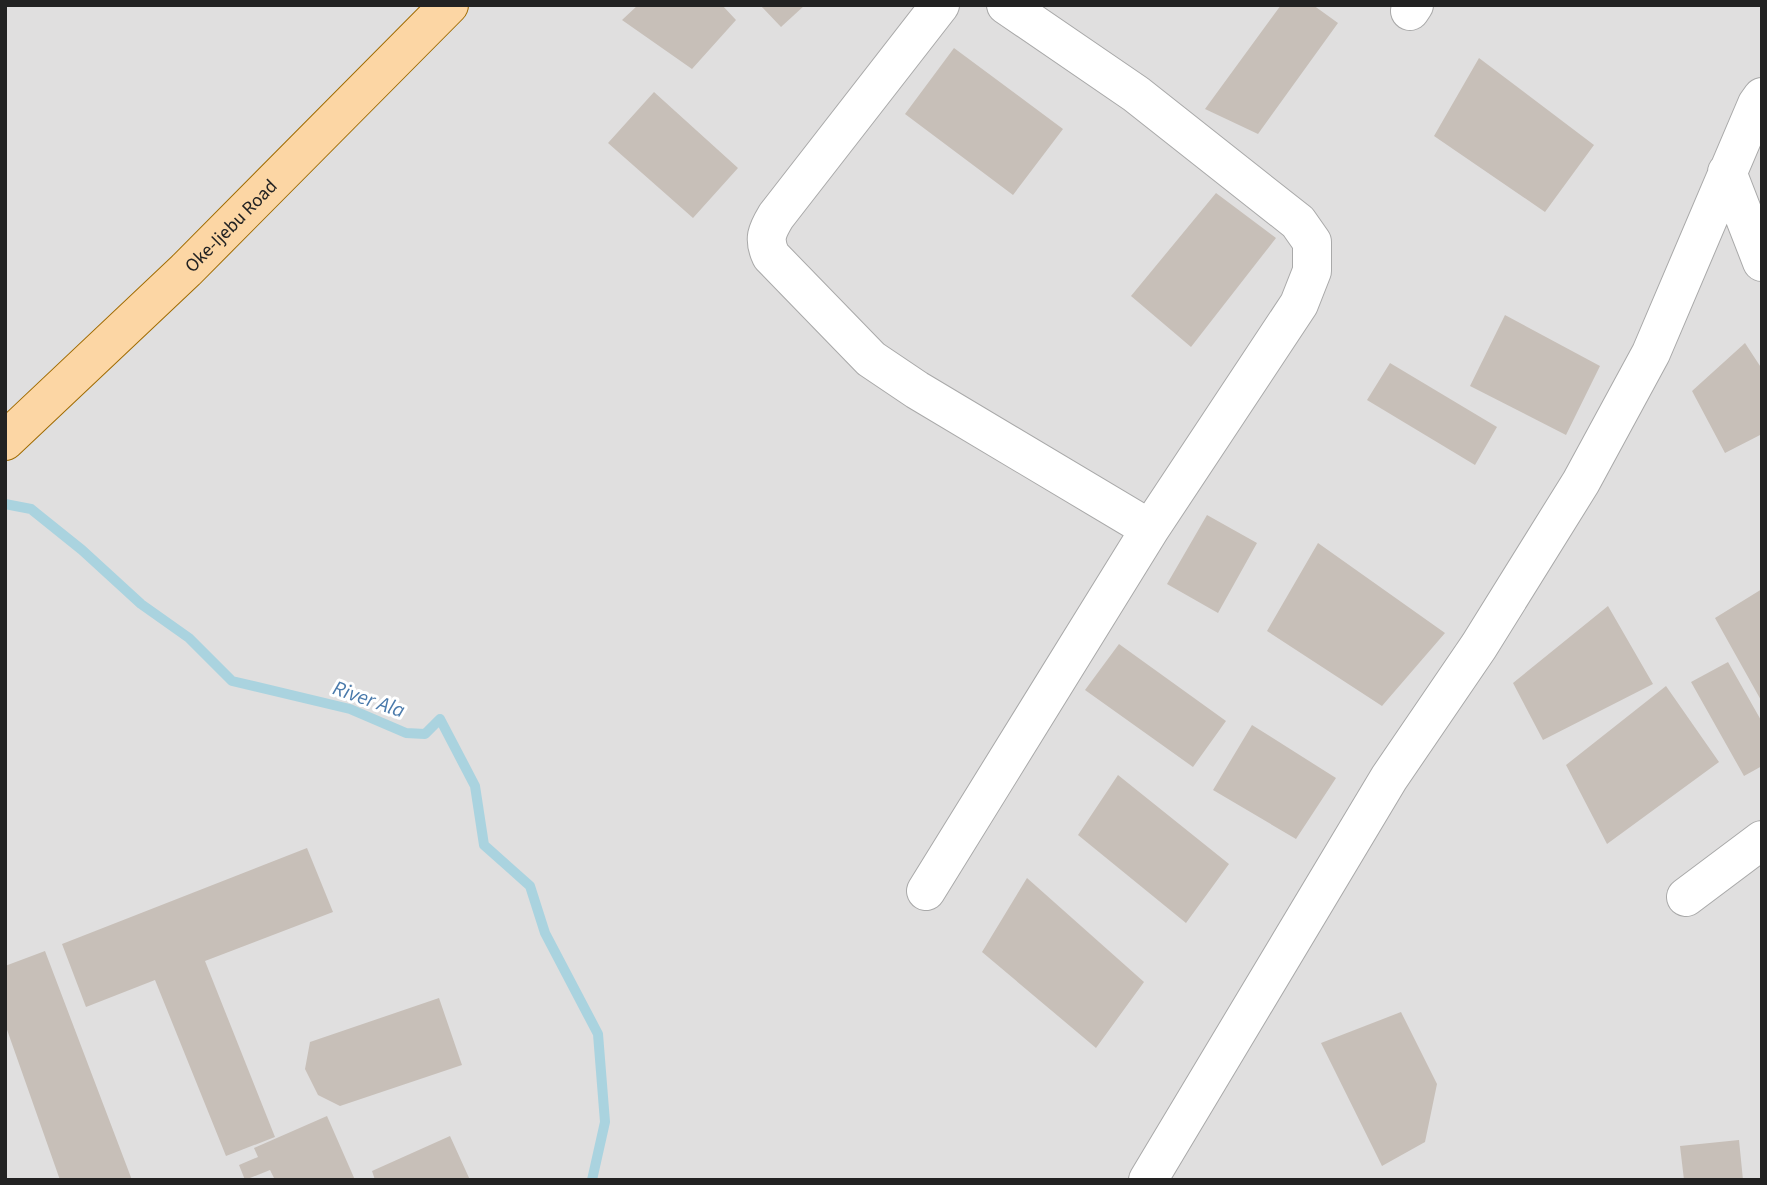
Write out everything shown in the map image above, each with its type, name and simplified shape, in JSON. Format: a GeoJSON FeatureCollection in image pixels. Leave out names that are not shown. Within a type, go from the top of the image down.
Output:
{"type":"FeatureCollection","features":[{"type":"Feature","properties":{"kind":"main road","name":"Oke-Ijebu Road"},"geometry":{"type":"LineString","coordinates":[[5,441],[186,270],[449,5]]}},
{"type":"Feature","properties":{"kind":"street"},"geometry":{"type":"LineString","coordinates":[[940,5],[776,216],[767,232],[765,243],[771,256],[871,359],[917,390],[1150,529]]}},
{"type":"Feature","properties":{"kind":"street"},"geometry":{"type":"LineString","coordinates":[[926,891],[1150,529],[1299,304],[1312,271],[1312,242],[1297,222],[1136,94],[1006,5]]}},
{"type":"Feature","properties":{"kind":"street"},"geometry":{"type":"LineString","coordinates":[[1148,1180],[1389,778],[1479,646],[1581,482],[1651,353],[1727,172],[1762,97]]}},
{"type":"Feature","properties":{"kind":"street"},"geometry":{"type":"LineString","coordinates":[[1727,172],[1762,262]]}},
{"type":"Feature","properties":{"kind":"street"},"geometry":{"type":"LineString","coordinates":[[1686,897],[1762,840]]}},
{"type":"Feature","properties":{"kind":"shaded area"},"geometry":{"type":"Polygon","coordinates":[[[5,5],[1762,5],[1762,1180],[5,1180],[5,5]]]}},
{"type":"Feature","properties":{"kind":"building"},"geometry":{"type":"Polygon","coordinates":[[[638,5],[722,5],[736,20],[692,69],[622,20],[638,5]]]}},
{"type":"Feature","properties":{"kind":"building"},"geometry":{"type":"Polygon","coordinates":[[[760,5],[805,5],[781,27],[760,5]]]}},
{"type":"Feature","properties":{"kind":"building"},"geometry":{"type":"Polygon","coordinates":[[[1281,5],[1313,5],[1338,23],[1258,134],[1205,109],[1281,5]]]}},
{"type":"Feature","properties":{"kind":"building"},"geometry":{"type":"Polygon","coordinates":[[[954,48],[1063,129],[1013,195],[905,114],[954,48]]]}},
{"type":"Feature","properties":{"kind":"building"},"geometry":{"type":"Polygon","coordinates":[[[1479,58],[1594,145],[1545,212],[1434,136],[1479,58]]]}},
{"type":"Feature","properties":{"kind":"building"},"geometry":{"type":"Polygon","coordinates":[[[654,92],[738,168],[693,218],[608,143],[654,92]]]}},
{"type":"Feature","properties":{"kind":"building"},"geometry":{"type":"Polygon","coordinates":[[[1216,193],[1276,238],[1191,347],[1131,296],[1216,193]]]}},
{"type":"Feature","properties":{"kind":"building"},"geometry":{"type":"Polygon","coordinates":[[[1505,315],[1600,366],[1566,435],[1470,386],[1505,315]]]}},
{"type":"Feature","properties":{"kind":"building"},"geometry":{"type":"Polygon","coordinates":[[[1745,343],[1762,369],[1762,434],[1725,453],[1692,391],[1745,343]]]}},
{"type":"Feature","properties":{"kind":"building"},"geometry":{"type":"Polygon","coordinates":[[[1390,363],[1497,427],[1475,465],[1367,400],[1390,363]]]}},
{"type":"Feature","properties":{"kind":"building"},"geometry":{"type":"Polygon","coordinates":[[[1207,515],[1257,543],[1218,613],[1167,584],[1207,515]]]}},
{"type":"Feature","properties":{"kind":"building"},"geometry":{"type":"Polygon","coordinates":[[[1318,543],[1445,633],[1382,706],[1267,631],[1318,543]]]}},
{"type":"Feature","properties":{"kind":"building"},"geometry":{"type":"Polygon","coordinates":[[[1762,589],[1762,702],[1715,618],[1762,589]]]}},
{"type":"Feature","properties":{"kind":"building"},"geometry":{"type":"Polygon","coordinates":[[[1608,606],[1653,684],[1543,740],[1513,683],[1608,606]]]}},
{"type":"Feature","properties":{"kind":"building"},"geometry":{"type":"Polygon","coordinates":[[[1119,644],[1226,721],[1193,767],[1085,690],[1119,644]]]}},
{"type":"Feature","properties":{"kind":"building"},"geometry":{"type":"Polygon","coordinates":[[[1728,662],[1762,722],[1762,766],[1744,776],[1691,682],[1728,662]]]}},
{"type":"Feature","properties":{"kind":"building"},"geometry":{"type":"Polygon","coordinates":[[[1666,686],[1719,762],[1607,844],[1566,765],[1666,686]]]}},
{"type":"Feature","properties":{"kind":"building"},"geometry":{"type":"Polygon","coordinates":[[[1252,725],[1336,778],[1296,839],[1213,790],[1252,725]]]}},
{"type":"Feature","properties":{"kind":"building"},"geometry":{"type":"Polygon","coordinates":[[[1118,775],[1229,864],[1186,923],[1078,835],[1118,775]]]}},
{"type":"Feature","properties":{"kind":"building"},"geometry":{"type":"Polygon","coordinates":[[[307,848],[333,912],[205,961],[275,1137],[226,1156],[155,980],[86,1007],[62,944],[307,848]]]}},
{"type":"Feature","properties":{"kind":"building"},"geometry":{"type":"Polygon","coordinates":[[[1027,878],[1144,982],[1096,1048],[982,952],[1027,878]]]}},
{"type":"Feature","properties":{"kind":"building"},"geometry":{"type":"Polygon","coordinates":[[[45,951],[132,1180],[60,1180],[5,1024],[5,966],[45,951]]]}},
{"type":"Feature","properties":{"kind":"building"},"geometry":{"type":"Polygon","coordinates":[[[439,998],[462,1065],[340,1106],[318,1095],[305,1069],[310,1042],[439,998]]]}},
{"type":"Feature","properties":{"kind":"building"},"geometry":{"type":"Polygon","coordinates":[[[1401,1012],[1437,1084],[1425,1142],[1382,1166],[1321,1043],[1401,1012]]]}},
{"type":"Feature","properties":{"kind":"building"},"geometry":{"type":"Polygon","coordinates":[[[327,1116],[355,1180],[275,1180],[270,1170],[245,1180],[239,1165],[258,1157],[254,1148],[327,1116]]]}},
{"type":"Feature","properties":{"kind":"building"},"geometry":{"type":"Polygon","coordinates":[[[450,1136],[470,1180],[375,1180],[372,1171],[450,1136]]]}},
{"type":"Feature","properties":{"kind":"building"},"geometry":{"type":"Polygon","coordinates":[[[1739,1140],[1743,1180],[1684,1180],[1680,1146],[1739,1140]]]}},
{"type":"Feature","properties":{"kind":"waterway","name":"River Ala"},"geometry":{"type":"LineString","coordinates":[[5,504],[31,509],[82,550],[141,604],[189,638],[232,681],[350,709],[406,733],[425,734],[440,719],[475,786],[484,845],[530,886],[545,933],[598,1034],[605,1122],[592,1180]]}}]}
